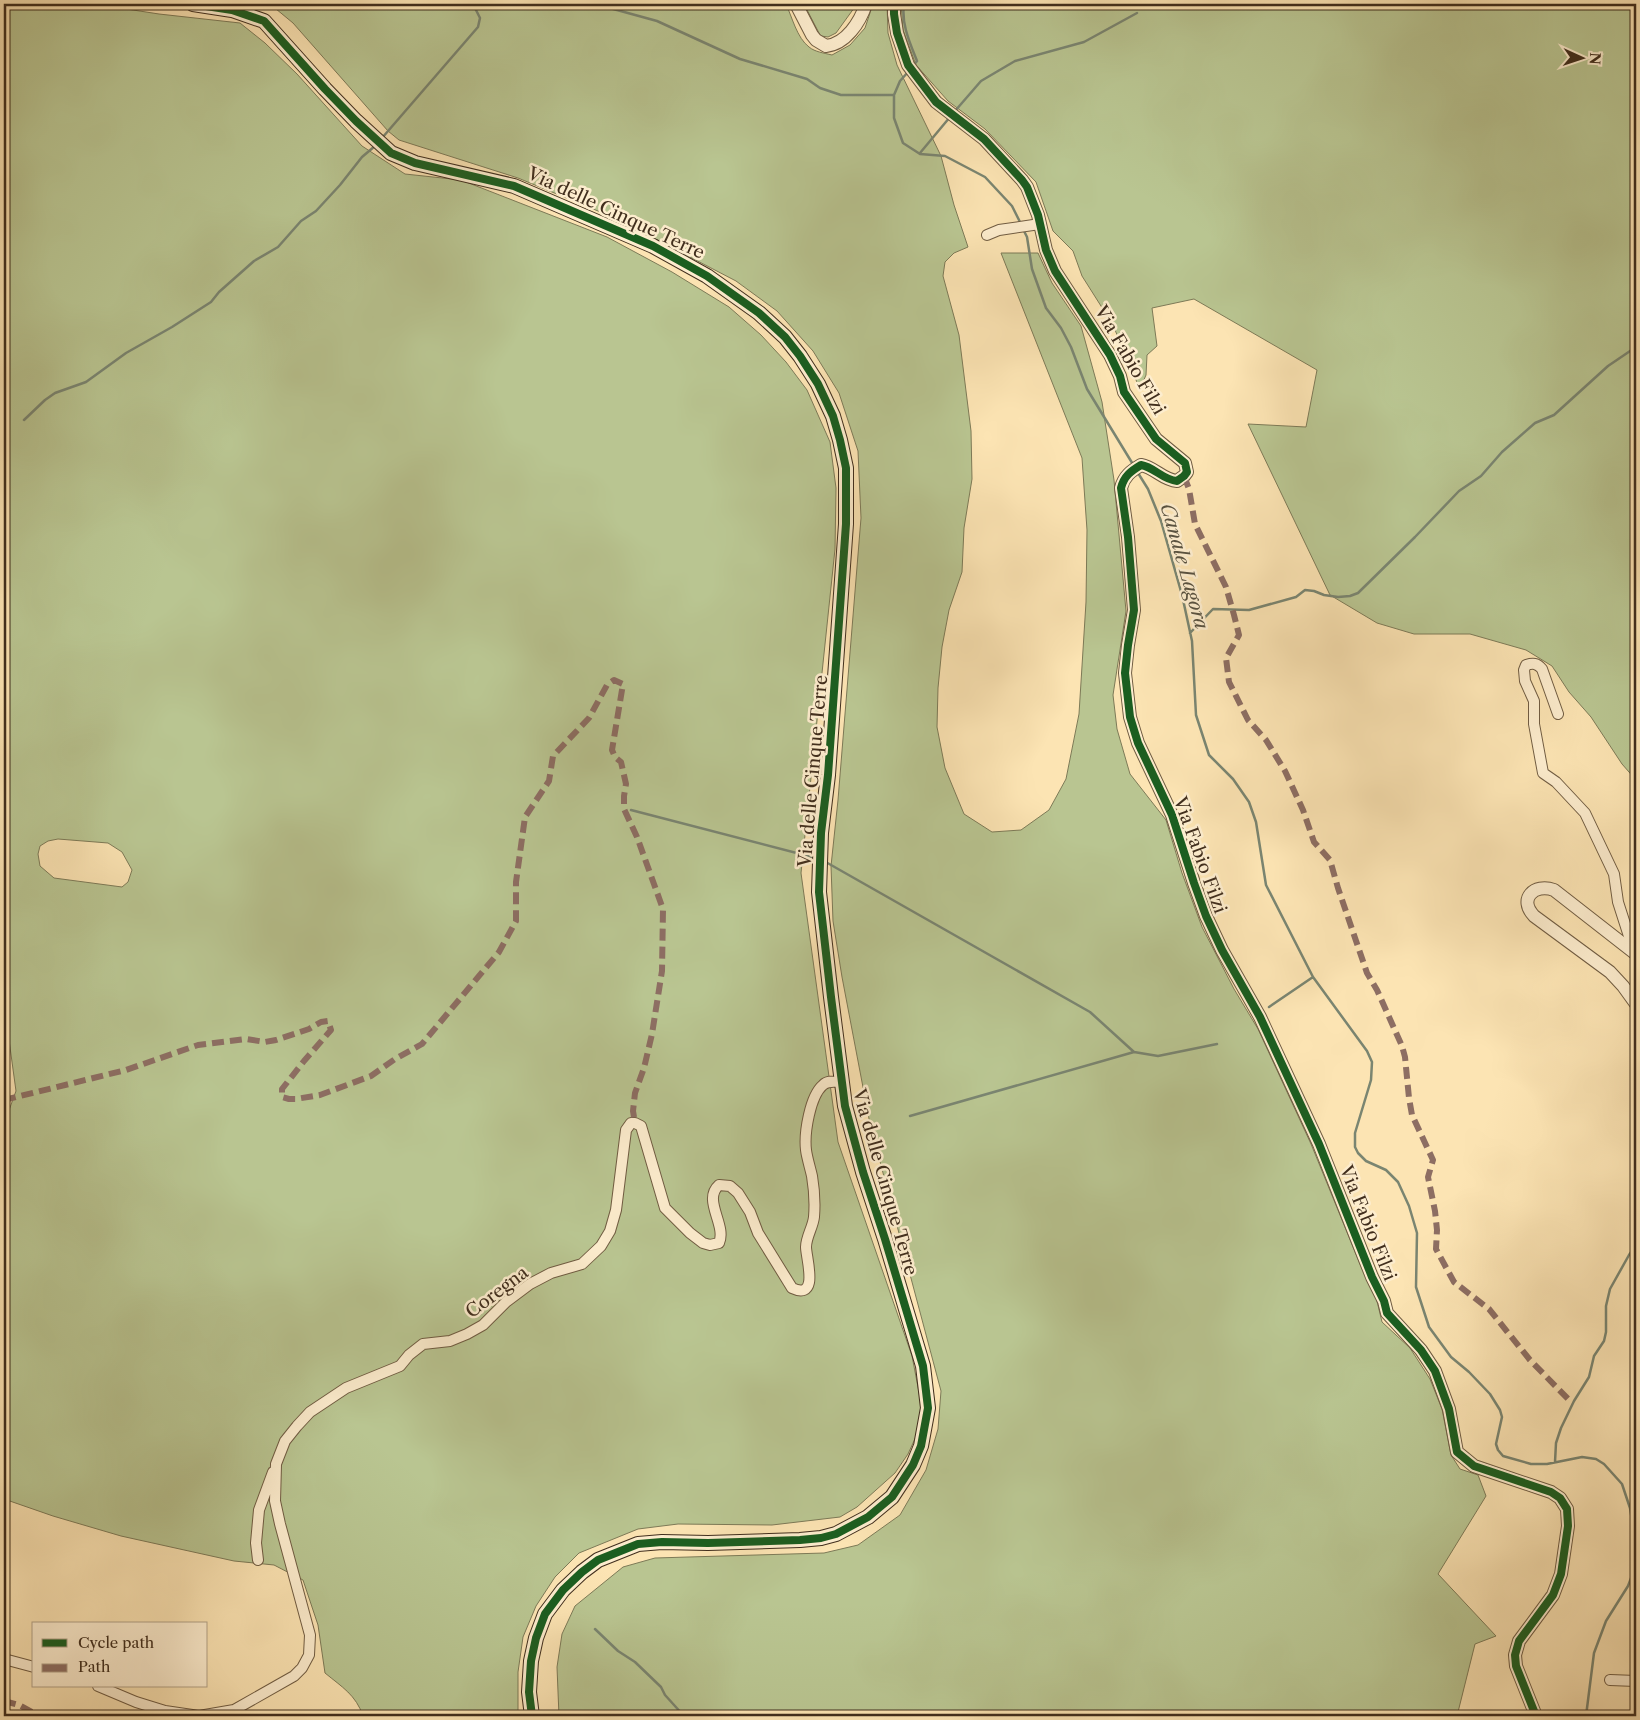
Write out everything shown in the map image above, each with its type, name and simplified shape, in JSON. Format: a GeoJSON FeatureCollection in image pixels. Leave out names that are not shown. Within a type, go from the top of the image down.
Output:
{"type":"FeatureCollection","features":[{"type":"Feature","properties":{"kind":"main road","name":"Via delle Cinque Terre"},"geometry":{"type":"LineString","coordinates":[[193,4],[232,10],[264,21],[343,108],[391,153],[415,163],[514,186],[653,246],[707,276],[759,313],[785,337],[818,384],[833,416],[846,468],[847,493],[829,766],[819,869],[819,892],[845,1106],[863,1172],[923,1366],[928,1408],[921,1446],[913,1465],[892,1497],[879,1510],[857,1524],[836,1534],[800,1540],[638,1544],[598,1560],[563,1590],[545,1614],[536,1638],[531,1661],[529,1692],[532,1716]]}},
{"type":"Feature","properties":{"kind":"street"},"geometry":{"type":"LineString","coordinates":[[796,4],[816,40],[826,46],[846,37],[860,18],[866,4]]}},
{"type":"Feature","properties":{"kind":"street","name":"Via Fabio Filzi"},"geometry":{"type":"LineString","coordinates":[[894,4],[897,33],[908,65],[936,102],[984,139],[1017,173],[1027,187],[1038,215],[1034,225],[1055,271],[1110,355],[1120,376],[1124,392],[1156,439],[1185,463],[1187,472],[1181,479],[1174,481],[1141,465],[1129,472],[1121,488],[1128,537],[1134,610],[1125,673],[1130,717],[1138,743],[1172,815],[1206,916],[1222,950],[1260,1017],[1319,1144],[1372,1277],[1384,1301],[1387,1313],[1421,1350],[1435,1371],[1449,1408],[1457,1452],[1474,1466],[1551,1492],[1560,1498],[1567,1509],[1568,1526],[1561,1574],[1553,1594],[1519,1641],[1515,1655],[1516,1666],[1536,1716]]}},
{"type":"Feature","properties":{"kind":"street"},"geometry":{"type":"LineString","coordinates":[[987,235],[999,230],[1034,225]]}},
{"type":"Feature","properties":{"kind":"street"},"geometry":{"type":"LineString","coordinates":[[1558,714],[1542,669],[1533,663],[1526,665],[1524,670],[1525,681],[1534,701],[1534,724],[1543,773],[1547,778],[1556,782],[1585,813],[1614,874],[1618,902],[1635,953]]}},
{"type":"Feature","properties":{"kind":"street"},"geometry":{"type":"LineString","coordinates":[[1635,953],[1554,890],[1538,888],[1530,894],[1528,908],[1534,916],[1610,972],[1636,1004]]}},
{"type":"Feature","properties":{"kind":"street","name":"Coregna"},"geometry":{"type":"LineString","coordinates":[[103,1688],[150,1706],[179,1714],[199,1716],[234,1710],[294,1676],[302,1668],[309,1655],[310,1635],[275,1501],[276,1464],[285,1441],[310,1412],[346,1388],[400,1366],[409,1355],[423,1344],[450,1341],[483,1325],[506,1302],[530,1284],[551,1273],[582,1264],[601,1246],[610,1231],[616,1210],[626,1130],[632,1122],[641,1126],[665,1208],[690,1233],[703,1243],[710,1245],[719,1243],[721,1234],[713,1203],[714,1191],[719,1185],[730,1186],[738,1193],[750,1212],[758,1233],[792,1288],[802,1290],[807,1287],[810,1280],[806,1246],[814,1218],[812,1178],[806,1149],[808,1120],[814,1098],[822,1085],[828,1082],[842,1082]]}},
{"type":"Feature","properties":{"kind":"street"},"geometry":{"type":"LineString","coordinates":[[258,1560],[256,1543],[259,1510],[276,1464]]}},
{"type":"Feature","properties":{"kind":"street"},"geometry":{"type":"LineString","coordinates":[[4,1659],[32,1666]]}},
{"type":"Feature","properties":{"kind":"street"},"geometry":{"type":"LineString","coordinates":[[1610,1680],[1636,1682]]}},
{"type":"Feature","properties":{"kind":"green space"},"geometry":{"type":"Polygon","coordinates":[[[4,4],[94,4],[159,14],[240,23],[265,43],[297,74],[362,146],[405,174],[461,180],[607,237],[672,272],[729,307],[761,335],[786,362],[807,390],[830,442],[836,488],[835,549],[801,873],[838,1142],[912,1356],[922,1408],[919,1430],[908,1454],[895,1473],[857,1507],[840,1517],[772,1525],[678,1524],[638,1529],[579,1553],[555,1577],[536,1606],[523,1637],[518,1672],[518,1716],[363,1716],[352,1697],[325,1673],[318,1625],[303,1580],[274,1565],[234,1561],[121,1536],[4,1499],[4,1117],[8,1113],[16,1091],[9,1040],[4,1032],[4,4]],[[58,839],[48,841],[40,846],[38,854],[40,866],[54,878],[122,887],[128,882],[132,870],[122,852],[108,843],[58,839]]]}},
{"type":"Feature","properties":{"kind":"green space"},"geometry":{"type":"Polygon","coordinates":[[[270,4],[786,4],[798,33],[805,43],[814,50],[832,55],[850,45],[865,28],[873,4],[887,4],[888,33],[897,65],[941,156],[968,247],[954,253],[945,262],[943,276],[959,335],[971,431],[972,479],[964,528],[962,572],[949,610],[942,647],[938,688],[937,727],[945,768],[964,814],[992,832],[1021,830],[1049,810],[1066,779],[1079,714],[1086,602],[1087,530],[1082,458],[1001,253],[1038,253],[1052,283],[1081,326],[1102,402],[1114,480],[1126,611],[1113,695],[1117,729],[1130,774],[1166,820],[1182,873],[1202,927],[1234,989],[1258,1029],[1311,1144],[1360,1264],[1376,1297],[1382,1322],[1410,1348],[1430,1379],[1442,1409],[1451,1455],[1460,1469],[1478,1475],[1486,1496],[1438,1574],[1496,1636],[1475,1644],[1457,1716],[559,1716],[557,1667],[562,1634],[575,1606],[623,1567],[655,1558],[824,1553],[858,1545],[900,1515],[926,1470],[938,1429],[941,1391],[870,1124],[833,921],[831,866],[861,518],[858,451],[839,393],[813,351],[777,311],[736,281],[615,218],[518,178],[399,140],[388,131],[293,23],[270,4]]]}},
{"type":"Feature","properties":{"kind":"green space"},"geometry":{"type":"Polygon","coordinates":[[[804,4],[857,4],[836,33],[828,37],[821,36],[804,4]]]}},
{"type":"Feature","properties":{"kind":"green space"},"geometry":{"type":"Polygon","coordinates":[[[901,4],[1636,4],[1636,780],[1622,764],[1591,717],[1569,692],[1552,666],[1526,650],[1470,634],[1414,634],[1377,623],[1330,595],[1248,424],[1306,427],[1317,370],[1194,299],[1152,308],[1157,346],[1147,355],[1146,375],[1140,389],[1113,325],[1082,276],[1073,251],[1053,231],[1036,182],[985,129],[948,101],[916,65],[903,30],[901,4]]]}},
{"type":"Feature","properties":{"kind":"waterway"},"geometry":{"type":"LineString","coordinates":[[382,138],[478,27],[480,18],[473,4]]}},
{"type":"Feature","properties":{"kind":"waterway"},"geometry":{"type":"LineString","coordinates":[[561,4],[606,7],[657,21],[740,59],[807,79],[820,88],[841,95],[894,95]]}},
{"type":"Feature","properties":{"kind":"waterway","name":"Canale Lagora"},"geometry":{"type":"LineString","coordinates":[[904,4],[905,26],[917,61],[913,66]]}},
{"type":"Feature","properties":{"kind":"waterway"},"geometry":{"type":"LineString","coordinates":[[955,111],[981,81],[1015,61],[1084,42],[1137,13]]}},
{"type":"Feature","properties":{"kind":"waterway","name":"Canale Lagora"},"geometry":{"type":"LineString","coordinates":[[908,72],[900,81],[894,95],[894,118],[903,143],[920,154],[945,156],[985,177],[1012,206],[1021,224]]}},
{"type":"Feature","properties":{"kind":"waterway"},"geometry":{"type":"LineString","coordinates":[[920,153],[950,117]]}},
{"type":"Feature","properties":{"kind":"waterway"},"geometry":{"type":"LineString","coordinates":[[24,420],[55,393],[86,382],[126,353],[211,302],[219,292],[254,261],[278,247],[301,221],[316,211],[362,157],[375,146]]}},
{"type":"Feature","properties":{"kind":"waterway","name":"Canale Lagora"},"geometry":{"type":"LineString","coordinates":[[1023,229],[1027,237],[1032,269],[1046,308],[1061,328],[1071,347],[1087,389],[1134,466]]}},
{"type":"Feature","properties":{"kind":"waterway"},"geometry":{"type":"LineString","coordinates":[[1190,633],[1213,609],[1249,610],[1296,597],[1305,590],[1338,597],[1358,593],[1459,491],[1481,476],[1502,452],[1535,423],[1554,415],[1608,366],[1636,347]]}},
{"type":"Feature","properties":{"kind":"waterway","name":"Canale Lagora"},"geometry":{"type":"LineString","coordinates":[[1138,473],[1148,489],[1161,521],[1182,595],[1192,641],[1196,715],[1209,755],[1233,779],[1249,802],[1256,822],[1266,885],[1313,977],[1367,1051],[1372,1062],[1371,1080],[1355,1133],[1355,1147],[1366,1161],[1386,1170],[1398,1182],[1409,1206],[1417,1233],[1416,1287],[1429,1327],[1451,1357],[1469,1372],[1490,1394],[1500,1410],[1502,1417],[1496,1444],[1503,1456],[1531,1464],[1547,1464],[1582,1457],[1596,1459],[1604,1464],[1622,1484],[1630,1508],[1636,1545],[1633,1573],[1628,1586],[1606,1621],[1594,1653],[1586,1716]]}},
{"type":"Feature","properties":{"kind":"waterway"},"geometry":{"type":"LineString","coordinates":[[631,810],[812,857]]}},
{"type":"Feature","properties":{"kind":"waterway"},"geometry":{"type":"LineString","coordinates":[[824,861],[1090,1012],[1134,1052]]}},
{"type":"Feature","properties":{"kind":"waterway"},"geometry":{"type":"LineString","coordinates":[[1269,1007],[1313,977]]}},
{"type":"Feature","properties":{"kind":"waterway"},"geometry":{"type":"LineString","coordinates":[[910,1116],[1134,1052],[1158,1056],[1217,1044]]}},
{"type":"Feature","properties":{"kind":"waterway"},"geometry":{"type":"LineString","coordinates":[[1555,1462],[1556,1443],[1561,1428],[1574,1401],[1589,1377],[1594,1356],[1604,1341],[1606,1306],[1610,1289],[1636,1245]]}},
{"type":"Feature","properties":{"kind":"waterway"},"geometry":{"type":"LineString","coordinates":[[595,1629],[618,1651],[635,1662],[661,1687],[665,1695],[684,1716]]}},
{"type":"Feature","properties":{"kind":"marked path"},"geometry":{"type":"LineString","coordinates":[[1184,476],[1189,489],[1195,524],[1226,587],[1239,635],[1226,658],[1229,682],[1248,720],[1266,740],[1285,771],[1303,810],[1314,842],[1330,860],[1367,973],[1377,990],[1402,1046],[1412,1115],[1433,1160],[1428,1177],[1435,1211],[1436,1249],[1454,1282],[1489,1309],[1530,1360],[1571,1402]]}},
{"type":"Feature","properties":{"kind":"marked path"},"geometry":{"type":"LineString","coordinates":[[4,1100],[126,1070],[198,1045],[246,1039],[265,1042],[276,1040],[328,1021],[331,1030],[282,1089],[282,1097],[296,1099],[320,1095],[371,1076],[395,1059],[422,1044],[499,952],[516,921],[516,882],[525,817],[549,781],[553,756],[589,718],[607,685],[614,680],[623,684],[612,750],[615,757],[621,762],[626,784],[624,809],[637,837],[663,909],[662,971],[652,1034],[644,1068],[635,1093],[633,1111],[635,1123]]}},
{"type":"Feature","properties":{"kind":"marked path"},"geometry":{"type":"LineString","coordinates":[[4,1701],[19,1705],[39,1716]]}},
{"type":"Feature","properties":{"kind":"cycle path"},"geometry":{"type":"LineString","coordinates":[[193,4],[232,10],[264,21],[325,89],[391,153],[415,163],[514,186],[653,246],[707,276],[759,313],[785,337],[800,356],[818,384],[833,416],[846,468],[846,524],[828,775],[821,833],[819,892],[845,1106],[863,1172],[923,1366],[928,1408],[921,1446],[913,1465],[892,1497],[868,1517],[836,1534],[800,1540],[638,1544],[598,1560],[563,1590],[545,1614],[536,1638],[531,1661],[529,1692],[532,1716]]}},
{"type":"Feature","properties":{"kind":"cycle path"},"geometry":{"type":"LineString","coordinates":[[894,4],[897,33],[908,65],[936,102],[984,139],[1027,187],[1038,215],[1046,250],[1055,271],[1110,355],[1120,376],[1124,392],[1156,439],[1185,463],[1187,472],[1177,481],[1141,465],[1128,474],[1121,488],[1128,537],[1134,610],[1125,673],[1130,717],[1138,743],[1172,815],[1206,916],[1222,950],[1260,1017],[1319,1144],[1372,1277],[1384,1301],[1387,1313],[1421,1350],[1435,1371],[1449,1409],[1457,1452],[1474,1466],[1551,1492],[1560,1498],[1567,1509],[1568,1526],[1561,1574],[1553,1595],[1519,1641],[1515,1655],[1516,1666],[1536,1716]]}}]}
